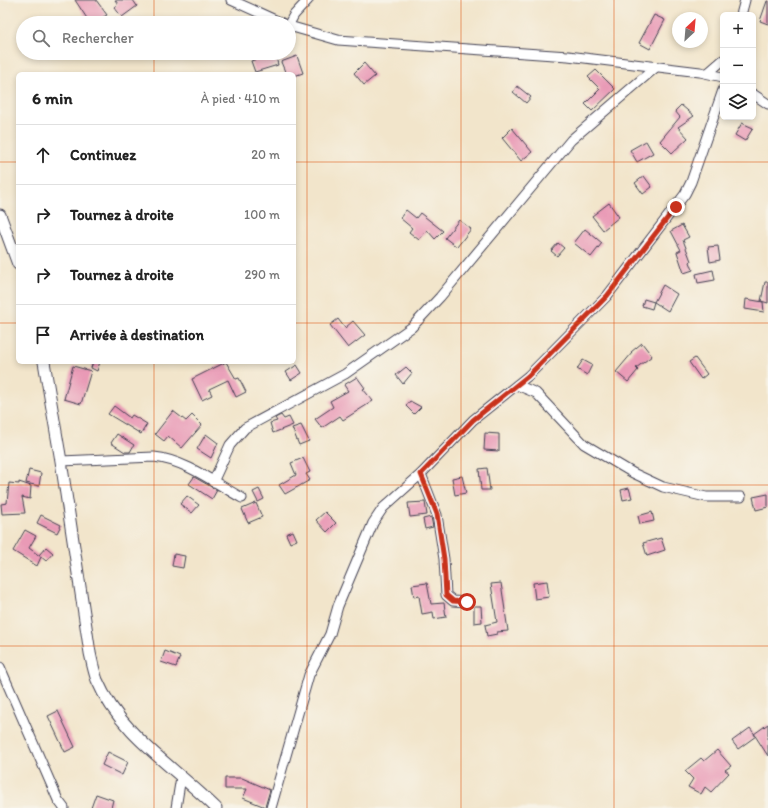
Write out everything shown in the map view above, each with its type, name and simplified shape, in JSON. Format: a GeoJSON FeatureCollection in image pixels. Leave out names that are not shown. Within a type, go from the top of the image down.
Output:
{"type":"FeatureCollection","features":[{"type":"Feature","properties":{"kind":"street"},"geometry":{"type":"LineString","coordinates":[[231,0],[266,16]]}},
{"type":"Feature","properties":{"kind":"street"},"geometry":{"type":"LineString","coordinates":[[294,16],[308,0]]}},
{"type":"Feature","properties":{"kind":"street"},"geometry":{"type":"LineString","coordinates":[[741,12],[745,0]]}},
{"type":"Feature","properties":{"kind":"street"},"geometry":{"type":"LineString","coordinates":[[296,27],[338,40],[512,51],[708,73],[720,76]]}},
{"type":"Feature","properties":{"kind":"street"},"geometry":{"type":"LineString","coordinates":[[708,73],[720,63]]}},
{"type":"Feature","properties":{"kind":"street"},"geometry":{"type":"LineString","coordinates":[[213,482],[230,445],[245,428],[345,374],[412,326],[445,291],[571,140],[656,67]]}},
{"type":"Feature","properties":{"kind":"street"},"geometry":{"type":"LineString","coordinates":[[756,96],[768,104]]}},
{"type":"Feature","properties":{"kind":"street"},"geometry":{"type":"LineString","coordinates":[[271,808],[308,675],[330,634],[338,606],[373,523],[383,508],[421,474],[473,420],[533,371],[607,296],[685,194],[691,182],[720,99]]}},
{"type":"Feature","properties":{"kind":"street"},"geometry":{"type":"LineString","coordinates":[[0,216],[16,259]]}},
{"type":"Feature","properties":{"kind":"street"},"geometry":{"type":"LineString","coordinates":[[44,364],[62,461],[90,653],[97,679],[109,703],[129,728],[216,808]]}},
{"type":"Feature","properties":{"kind":"street"},"geometry":{"type":"LineString","coordinates":[[533,371],[533,382],[536,393]]}},
{"type":"Feature","properties":{"kind":"street"},"geometry":{"type":"LineString","coordinates":[[517,385],[536,393],[584,444],[633,473],[663,487],[706,497],[741,497]]}},
{"type":"Feature","properties":{"kind":"street"},"geometry":{"type":"LineString","coordinates":[[62,461],[154,457],[165,458],[185,467],[242,498]]}},
{"type":"Feature","properties":{"kind":"street"},"geometry":{"type":"LineString","coordinates":[[421,474],[437,514],[444,559],[446,595],[453,601],[467,602]]}},
{"type":"Feature","properties":{"kind":"street"},"geometry":{"type":"LineString","coordinates":[[0,667],[58,800],[64,808]]}},
{"type":"Feature","properties":{"kind":"street"},"geometry":{"type":"LineString","coordinates":[[176,808],[181,777]]}},
{"type":"Feature","properties":{"kind":"building"},"geometry":{"type":"Polygon","coordinates":[[[75,0],[96,0],[107,15],[105,16],[85,16],[75,0]]]}},
{"type":"Feature","properties":{"kind":"building"},"geometry":{"type":"Polygon","coordinates":[[[115,0],[133,0],[137,6],[121,16],[114,7],[118,4],[115,0]]]}},
{"type":"Feature","properties":{"kind":"building"},"geometry":{"type":"Polygon","coordinates":[[[768,1],[768,24],[760,21],[768,1]]]}},
{"type":"Feature","properties":{"kind":"building"},"geometry":{"type":"Polygon","coordinates":[[[654,15],[665,20],[650,49],[639,43],[654,15]]]}},
{"type":"Feature","properties":{"kind":"building"},"geometry":{"type":"Polygon","coordinates":[[[296,56],[303,73],[296,75],[296,72],[285,72],[281,62],[286,60],[296,60],[296,56]]]}},
{"type":"Feature","properties":{"kind":"building"},"geometry":{"type":"Polygon","coordinates":[[[277,60],[278,65],[255,72],[251,61],[277,60]]]}},
{"type":"Feature","properties":{"kind":"building"},"geometry":{"type":"Polygon","coordinates":[[[364,63],[375,76],[364,85],[354,73],[364,63]]]}},
{"type":"Feature","properties":{"kind":"building"},"geometry":{"type":"Polygon","coordinates":[[[596,70],[615,89],[592,111],[585,104],[600,89],[588,77],[596,70]]]}},
{"type":"Feature","properties":{"kind":"building"},"geometry":{"type":"Polygon","coordinates":[[[517,86],[531,97],[526,103],[513,92],[517,86]]]}},
{"type":"Feature","properties":{"kind":"building"},"geometry":{"type":"Polygon","coordinates":[[[681,105],[694,116],[678,127],[688,138],[672,153],[660,141],[680,117],[675,111],[681,105]]]}},
{"type":"Feature","properties":{"kind":"building"},"geometry":{"type":"Polygon","coordinates":[[[742,123],[753,128],[745,141],[735,135],[742,123]]]}},
{"type":"Feature","properties":{"kind":"building"},"geometry":{"type":"Polygon","coordinates":[[[512,128],[532,152],[521,161],[502,138],[512,128]]]}},
{"type":"Feature","properties":{"kind":"building"},"geometry":{"type":"Polygon","coordinates":[[[646,141],[653,153],[637,162],[630,150],[646,141]]]}},
{"type":"Feature","properties":{"kind":"building"},"geometry":{"type":"Polygon","coordinates":[[[644,176],[652,187],[643,194],[635,183],[644,176]]]}},
{"type":"Feature","properties":{"kind":"building"},"geometry":{"type":"Polygon","coordinates":[[[609,203],[619,217],[603,230],[592,216],[609,203]]]}},
{"type":"Feature","properties":{"kind":"building"},"geometry":{"type":"Polygon","coordinates":[[[406,210],[416,218],[420,213],[443,231],[435,239],[427,230],[419,240],[409,232],[412,228],[400,218],[406,210]]]}},
{"type":"Feature","properties":{"kind":"building"},"geometry":{"type":"Polygon","coordinates":[[[459,220],[471,229],[457,247],[445,238],[459,220]]]}},
{"type":"Feature","properties":{"kind":"building"},"geometry":{"type":"Polygon","coordinates":[[[682,225],[689,237],[683,240],[693,270],[684,273],[677,252],[681,250],[671,231],[682,225]]]}},
{"type":"Feature","properties":{"kind":"building"},"geometry":{"type":"Polygon","coordinates":[[[585,229],[602,243],[591,257],[574,243],[585,229]]]}},
{"type":"Feature","properties":{"kind":"building"},"geometry":{"type":"Polygon","coordinates":[[[558,243],[564,248],[557,256],[551,251],[558,243]]]}},
{"type":"Feature","properties":{"kind":"building"},"geometry":{"type":"Polygon","coordinates":[[[718,246],[720,260],[710,262],[708,247],[718,246]]]}},
{"type":"Feature","properties":{"kind":"building"},"geometry":{"type":"Polygon","coordinates":[[[713,270],[715,280],[698,283],[696,274],[713,270]]]}},
{"type":"Feature","properties":{"kind":"building"},"geometry":{"type":"Polygon","coordinates":[[[765,282],[768,282],[768,303],[761,301],[765,282]]]}},
{"type":"Feature","properties":{"kind":"building"},"geometry":{"type":"Polygon","coordinates":[[[663,285],[677,294],[668,311],[654,302],[663,285]]]}},
{"type":"Feature","properties":{"kind":"building"},"geometry":{"type":"Polygon","coordinates":[[[644,299],[654,302],[652,309],[642,306],[644,299]]]}},
{"type":"Feature","properties":{"kind":"building"},"geometry":{"type":"Polygon","coordinates":[[[746,299],[763,302],[764,312],[745,309],[746,299]]]}},
{"type":"Feature","properties":{"kind":"building"},"geometry":{"type":"Polygon","coordinates":[[[338,319],[345,328],[353,321],[365,335],[348,348],[330,325],[338,319]]]}},
{"type":"Feature","properties":{"kind":"building"},"geometry":{"type":"Polygon","coordinates":[[[642,343],[652,356],[636,368],[638,370],[628,382],[616,372],[632,353],[631,352],[642,343]]]}},
{"type":"Feature","properties":{"kind":"building"},"geometry":{"type":"Polygon","coordinates":[[[695,358],[707,374],[701,379],[689,362],[695,358]]]}},
{"type":"Feature","properties":{"kind":"building"},"geometry":{"type":"Polygon","coordinates":[[[583,360],[592,365],[587,375],[577,369],[583,360]]]}},
{"type":"Feature","properties":{"kind":"building"},"geometry":{"type":"Polygon","coordinates":[[[92,364],[99,364],[97,371],[91,368],[92,364]]]}},
{"type":"Feature","properties":{"kind":"building"},"geometry":{"type":"Polygon","coordinates":[[[222,364],[227,364],[236,379],[239,378],[246,392],[236,397],[228,380],[209,389],[212,395],[202,400],[192,379],[222,364]]]}},
{"type":"Feature","properties":{"kind":"building"},"geometry":{"type":"Polygon","coordinates":[[[297,365],[302,373],[291,380],[286,372],[297,365]]]}},
{"type":"Feature","properties":{"kind":"building"},"geometry":{"type":"Polygon","coordinates":[[[73,366],[91,371],[81,404],[64,399],[73,366]]]}},
{"type":"Feature","properties":{"kind":"building"},"geometry":{"type":"Polygon","coordinates":[[[406,367],[412,373],[403,384],[396,375],[406,367]]]}},
{"type":"Feature","properties":{"kind":"building"},"geometry":{"type":"Polygon","coordinates":[[[357,377],[365,388],[363,389],[373,401],[343,420],[340,416],[322,428],[315,419],[333,407],[330,401],[348,391],[344,385],[357,377]]]}},
{"type":"Feature","properties":{"kind":"building"},"geometry":{"type":"Polygon","coordinates":[[[410,401],[421,407],[414,414],[406,406],[410,401]]]}},
{"type":"Feature","properties":{"kind":"building"},"geometry":{"type":"Polygon","coordinates":[[[114,406],[130,418],[132,415],[147,424],[141,434],[108,414],[114,406]]]}},
{"type":"Feature","properties":{"kind":"building"},"geometry":{"type":"Polygon","coordinates":[[[173,411],[186,421],[192,415],[202,425],[182,448],[168,436],[164,441],[155,434],[173,411]]]}},
{"type":"Feature","properties":{"kind":"building"},"geometry":{"type":"Polygon","coordinates":[[[281,415],[284,419],[289,417],[293,425],[273,433],[270,423],[277,421],[275,418],[281,415]]]}},
{"type":"Feature","properties":{"kind":"building"},"geometry":{"type":"Polygon","coordinates":[[[301,425],[309,441],[299,445],[292,428],[301,425]]]}},
{"type":"Feature","properties":{"kind":"building"},"geometry":{"type":"Polygon","coordinates":[[[485,433],[499,434],[499,451],[484,450],[485,433]]]}},
{"type":"Feature","properties":{"kind":"building"},"geometry":{"type":"Polygon","coordinates":[[[117,434],[134,445],[130,452],[125,452],[111,443],[117,434]]]}},
{"type":"Feature","properties":{"kind":"building"},"geometry":{"type":"Polygon","coordinates":[[[206,434],[218,443],[211,458],[197,449],[206,434]]]}},
{"type":"Feature","properties":{"kind":"building"},"geometry":{"type":"Polygon","coordinates":[[[303,458],[310,472],[306,474],[310,480],[285,494],[279,485],[296,475],[291,463],[303,458]]]}},
{"type":"Feature","properties":{"kind":"building"},"geometry":{"type":"Polygon","coordinates":[[[487,468],[490,490],[481,490],[479,469],[487,468]]]}},
{"type":"Feature","properties":{"kind":"building"},"geometry":{"type":"Polygon","coordinates":[[[29,470],[41,473],[39,486],[26,483],[29,470]]]}},
{"type":"Feature","properties":{"kind":"building"},"geometry":{"type":"Polygon","coordinates":[[[462,476],[466,493],[455,495],[452,478],[462,476]]]}},
{"type":"Feature","properties":{"kind":"building"},"geometry":{"type":"Polygon","coordinates":[[[194,477],[217,490],[212,499],[189,484],[194,477]]]}},
{"type":"Feature","properties":{"kind":"building"},"geometry":{"type":"Polygon","coordinates":[[[19,482],[31,486],[30,499],[22,497],[25,513],[2,514],[1,504],[7,503],[9,483],[19,484],[19,482]]]}},
{"type":"Feature","properties":{"kind":"building"},"geometry":{"type":"Polygon","coordinates":[[[629,488],[632,498],[623,500],[621,490],[629,488]]]}},
{"type":"Feature","properties":{"kind":"building"},"geometry":{"type":"Polygon","coordinates":[[[259,489],[264,499],[258,502],[253,492],[259,489]]]}},
{"type":"Feature","properties":{"kind":"building"},"geometry":{"type":"Polygon","coordinates":[[[768,494],[768,507],[756,510],[753,497],[768,494]]]}},
{"type":"Feature","properties":{"kind":"building"},"geometry":{"type":"Polygon","coordinates":[[[187,496],[199,505],[192,513],[180,504],[187,496]]]}},
{"type":"Feature","properties":{"kind":"building"},"geometry":{"type":"Polygon","coordinates":[[[425,502],[427,515],[410,517],[408,503],[425,502]]]}},
{"type":"Feature","properties":{"kind":"building"},"geometry":{"type":"Polygon","coordinates":[[[256,503],[262,517],[248,523],[242,509],[256,503]]]}},
{"type":"Feature","properties":{"kind":"building"},"geometry":{"type":"Polygon","coordinates":[[[325,512],[336,523],[327,532],[316,520],[325,512]]]}},
{"type":"Feature","properties":{"kind":"building"},"geometry":{"type":"Polygon","coordinates":[[[652,512],[654,521],[640,524],[638,516],[652,512]]]}},
{"type":"Feature","properties":{"kind":"building"},"geometry":{"type":"Polygon","coordinates":[[[41,515],[61,525],[57,533],[37,523],[41,515]]]}},
{"type":"Feature","properties":{"kind":"building"},"geometry":{"type":"Polygon","coordinates":[[[431,517],[433,527],[425,529],[423,519],[431,517]]]}},
{"type":"Feature","properties":{"kind":"building"},"geometry":{"type":"Polygon","coordinates":[[[25,530],[36,536],[29,548],[41,557],[37,566],[13,551],[25,530]]]}},
{"type":"Feature","properties":{"kind":"building"},"geometry":{"type":"Polygon","coordinates":[[[293,531],[297,540],[290,543],[286,534],[293,531]]]}},
{"type":"Feature","properties":{"kind":"building"},"geometry":{"type":"Polygon","coordinates":[[[661,538],[665,550],[647,556],[643,543],[661,538]]]}},
{"type":"Feature","properties":{"kind":"building"},"geometry":{"type":"Polygon","coordinates":[[[46,547],[53,553],[46,561],[39,555],[46,547]]]}},
{"type":"Feature","properties":{"kind":"building"},"geometry":{"type":"Polygon","coordinates":[[[174,554],[185,556],[183,568],[172,566],[174,554]]]}},
{"type":"Feature","properties":{"kind":"building"},"geometry":{"type":"Polygon","coordinates":[[[547,581],[549,597],[535,599],[533,583],[547,581]]]}},
{"type":"Feature","properties":{"kind":"building"},"geometry":{"type":"Polygon","coordinates":[[[427,583],[431,604],[444,603],[446,617],[434,619],[433,612],[422,614],[419,596],[414,597],[412,585],[427,583]]]}},
{"type":"Feature","properties":{"kind":"building"},"geometry":{"type":"Polygon","coordinates":[[[501,583],[508,631],[497,632],[497,634],[487,636],[485,625],[497,622],[491,584],[501,583]]]}},
{"type":"Feature","properties":{"kind":"building"},"geometry":{"type":"Polygon","coordinates":[[[474,606],[481,606],[482,622],[474,623],[474,606]]]}},
{"type":"Feature","properties":{"kind":"building"},"geometry":{"type":"Polygon","coordinates":[[[165,651],[180,657],[176,667],[161,662],[165,651]]]}},
{"type":"Feature","properties":{"kind":"building"},"geometry":{"type":"Polygon","coordinates":[[[58,711],[75,747],[65,752],[48,716],[58,711]]]}},
{"type":"Feature","properties":{"kind":"building"},"geometry":{"type":"Polygon","coordinates":[[[768,724],[768,756],[754,734],[768,724]]]}},
{"type":"Feature","properties":{"kind":"building"},"geometry":{"type":"Polygon","coordinates":[[[750,728],[756,736],[738,749],[732,741],[750,728]]]}},
{"type":"Feature","properties":{"kind":"building"},"geometry":{"type":"Polygon","coordinates":[[[717,750],[731,766],[725,770],[729,773],[711,792],[705,787],[701,794],[688,787],[693,779],[685,771],[701,758],[704,761],[717,750]]]}},
{"type":"Feature","properties":{"kind":"building"},"geometry":{"type":"Polygon","coordinates":[[[108,752],[128,762],[122,775],[102,765],[108,752]]]}},
{"type":"Feature","properties":{"kind":"building"},"geometry":{"type":"Polygon","coordinates":[[[225,778],[242,778],[270,790],[265,807],[243,798],[247,789],[225,789],[225,778]]]}},
{"type":"Feature","properties":{"kind":"building"},"geometry":{"type":"Polygon","coordinates":[[[96,794],[113,800],[111,808],[91,808],[96,794]]]}},
{"type":"Feature","properties":{"kind":"route"},"geometry":{"type":"LineString","coordinates":[[467,602],[453,601],[447,598],[444,559],[437,514],[421,474],[473,420],[528,376],[565,340],[607,296],[660,225],[676,207]]}}]}
